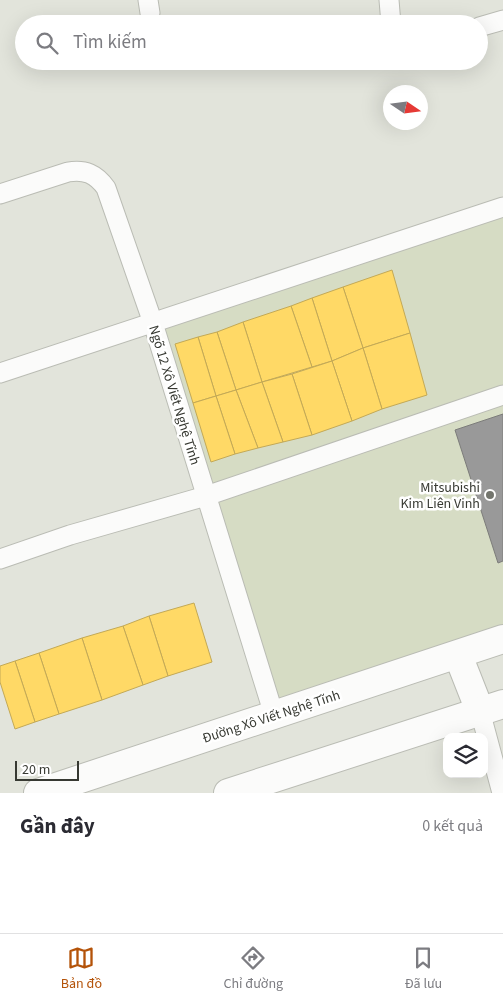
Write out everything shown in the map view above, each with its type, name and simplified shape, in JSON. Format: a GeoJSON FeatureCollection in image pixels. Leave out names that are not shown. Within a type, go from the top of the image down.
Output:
{"type":"FeatureCollection","features":[{"type":"Feature","properties":{"kind":"main road","name":"Đường Xô Viết Nghệ Tĩnh"},"geometry":{"type":"LineString","coordinates":[[38,793],[503,639]]}},
{"type":"Feature","properties":{"kind":"main road"},"geometry":{"type":"LineString","coordinates":[[228,793],[492,708],[458,655]]}},
{"type":"Feature","properties":{"kind":"street"},"geometry":{"type":"LineString","coordinates":[[388,0],[390,15]]}},
{"type":"Feature","properties":{"kind":"street"},"geometry":{"type":"LineString","coordinates":[[488,24],[503,20]]}},
{"type":"Feature","properties":{"kind":"street","name":"Ngõ 12 Xô Viết Nghệ Tĩnh"},"geometry":{"type":"LineString","coordinates":[[0,194],[68,172],[78,171],[87,172],[101,181],[106,188],[153,323],[274,715]]}},
{"type":"Feature","properties":{"kind":"street"},"geometry":{"type":"LineString","coordinates":[[0,373],[503,207]]}},
{"type":"Feature","properties":{"kind":"street"},"geometry":{"type":"LineString","coordinates":[[0,559],[70,535],[206,496],[503,395]]}},
{"type":"Feature","properties":{"kind":"street"},"geometry":{"type":"LineString","coordinates":[[492,708],[502,793]]}},
{"type":"Feature","properties":{"kind":"green space"},"geometry":{"type":"Polygon","coordinates":[[[503,208],[503,640],[274,715],[153,323],[503,208]]]}},
{"type":"Feature","properties":{"kind":"building: Nhà ở"},"geometry":{"type":"Polygon","coordinates":[[[392,270],[410,333],[363,348],[343,287],[392,270]]]}},
{"type":"Feature","properties":{"kind":"building: Nhà ở"},"geometry":{"type":"Polygon","coordinates":[[[343,287],[363,348],[332,361],[312,298],[343,287]]]}},
{"type":"Feature","properties":{"kind":"building: Nhà ở"},"geometry":{"type":"Polygon","coordinates":[[[312,298],[332,361],[312,367],[291,306],[312,298]]]}},
{"type":"Feature","properties":{"kind":"building: Nhà ở"},"geometry":{"type":"Polygon","coordinates":[[[291,306],[312,367],[262,382],[243,322],[291,306]]]}},
{"type":"Feature","properties":{"kind":"building: Nhà ở"},"geometry":{"type":"Polygon","coordinates":[[[243,322],[262,382],[236,390],[217,332],[243,322]]]}},
{"type":"Feature","properties":{"kind":"building: Nhà ở"},"geometry":{"type":"Polygon","coordinates":[[[217,332],[236,390],[216,396],[198,337],[217,332]]]}},
{"type":"Feature","properties":{"kind":"building: Nhà ở"},"geometry":{"type":"Polygon","coordinates":[[[410,333],[427,395],[382,409],[363,348],[410,333]]]}},
{"type":"Feature","properties":{"kind":"building: Nhà ở"},"geometry":{"type":"Polygon","coordinates":[[[198,337],[216,396],[193,403],[175,344],[198,337]]]}},
{"type":"Feature","properties":{"kind":"building: Nhà ở"},"geometry":{"type":"Polygon","coordinates":[[[363,348],[382,409],[352,421],[332,361],[363,348]]]}},
{"type":"Feature","properties":{"kind":"building: Nhà ở"},"geometry":{"type":"Polygon","coordinates":[[[332,361],[352,421],[312,435],[292,374],[332,361]]]}},
{"type":"Feature","properties":{"kind":"building: Nhà ở"},"geometry":{"type":"Polygon","coordinates":[[[292,374],[312,435],[283,442],[262,382],[292,374]]]}},
{"type":"Feature","properties":{"kind":"building: Nhà ở"},"geometry":{"type":"Polygon","coordinates":[[[262,382],[283,442],[258,448],[236,390],[262,382]]]}},
{"type":"Feature","properties":{"kind":"building: Nhà ở"},"geometry":{"type":"Polygon","coordinates":[[[236,390],[258,448],[235,454],[216,396],[236,390]]]}},
{"type":"Feature","properties":{"kind":"building: Nhà ở"},"geometry":{"type":"Polygon","coordinates":[[[216,396],[235,454],[211,462],[193,403],[216,396]]]}},
{"type":"Feature","properties":{"kind":"building: Nhà ở"},"geometry":{"type":"Polygon","coordinates":[[[194,603],[212,662],[168,676],[149,616],[194,603]]]}},
{"type":"Feature","properties":{"kind":"building: Nhà ở"},"geometry":{"type":"Polygon","coordinates":[[[149,616],[168,676],[143,685],[123,626],[149,616]]]}},
{"type":"Feature","properties":{"kind":"building: Nhà ở"},"geometry":{"type":"Polygon","coordinates":[[[123,626],[143,685],[102,700],[82,638],[123,626]]]}},
{"type":"Feature","properties":{"kind":"building: Nhà ở"},"geometry":{"type":"Polygon","coordinates":[[[82,638],[102,700],[59,714],[39,653],[82,638]]]}},
{"type":"Feature","properties":{"kind":"building: Nhà ở"},"geometry":{"type":"Polygon","coordinates":[[[39,653],[59,714],[35,722],[15,661],[39,653]]]}},
{"type":"Feature","properties":{"kind":"building: Nhà ở"},"geometry":{"type":"Polygon","coordinates":[[[15,661],[35,722],[15,729],[0,682],[0,666],[15,661]]]}},
{"type":"Feature","properties":{"kind":"building: Công nghiệp","name":"Mitsubishi Kim Liên Vinh"},"geometry":{"type":"Polygon","coordinates":[[[503,414],[503,561],[498,563],[455,430],[503,414]]]}},
{"type":"Feature","properties":{"kind":"place","name":"Mitsubishi Kim Liên Vinh"},"geometry":{"type":"Point","coordinates":[490,495]}}]}
